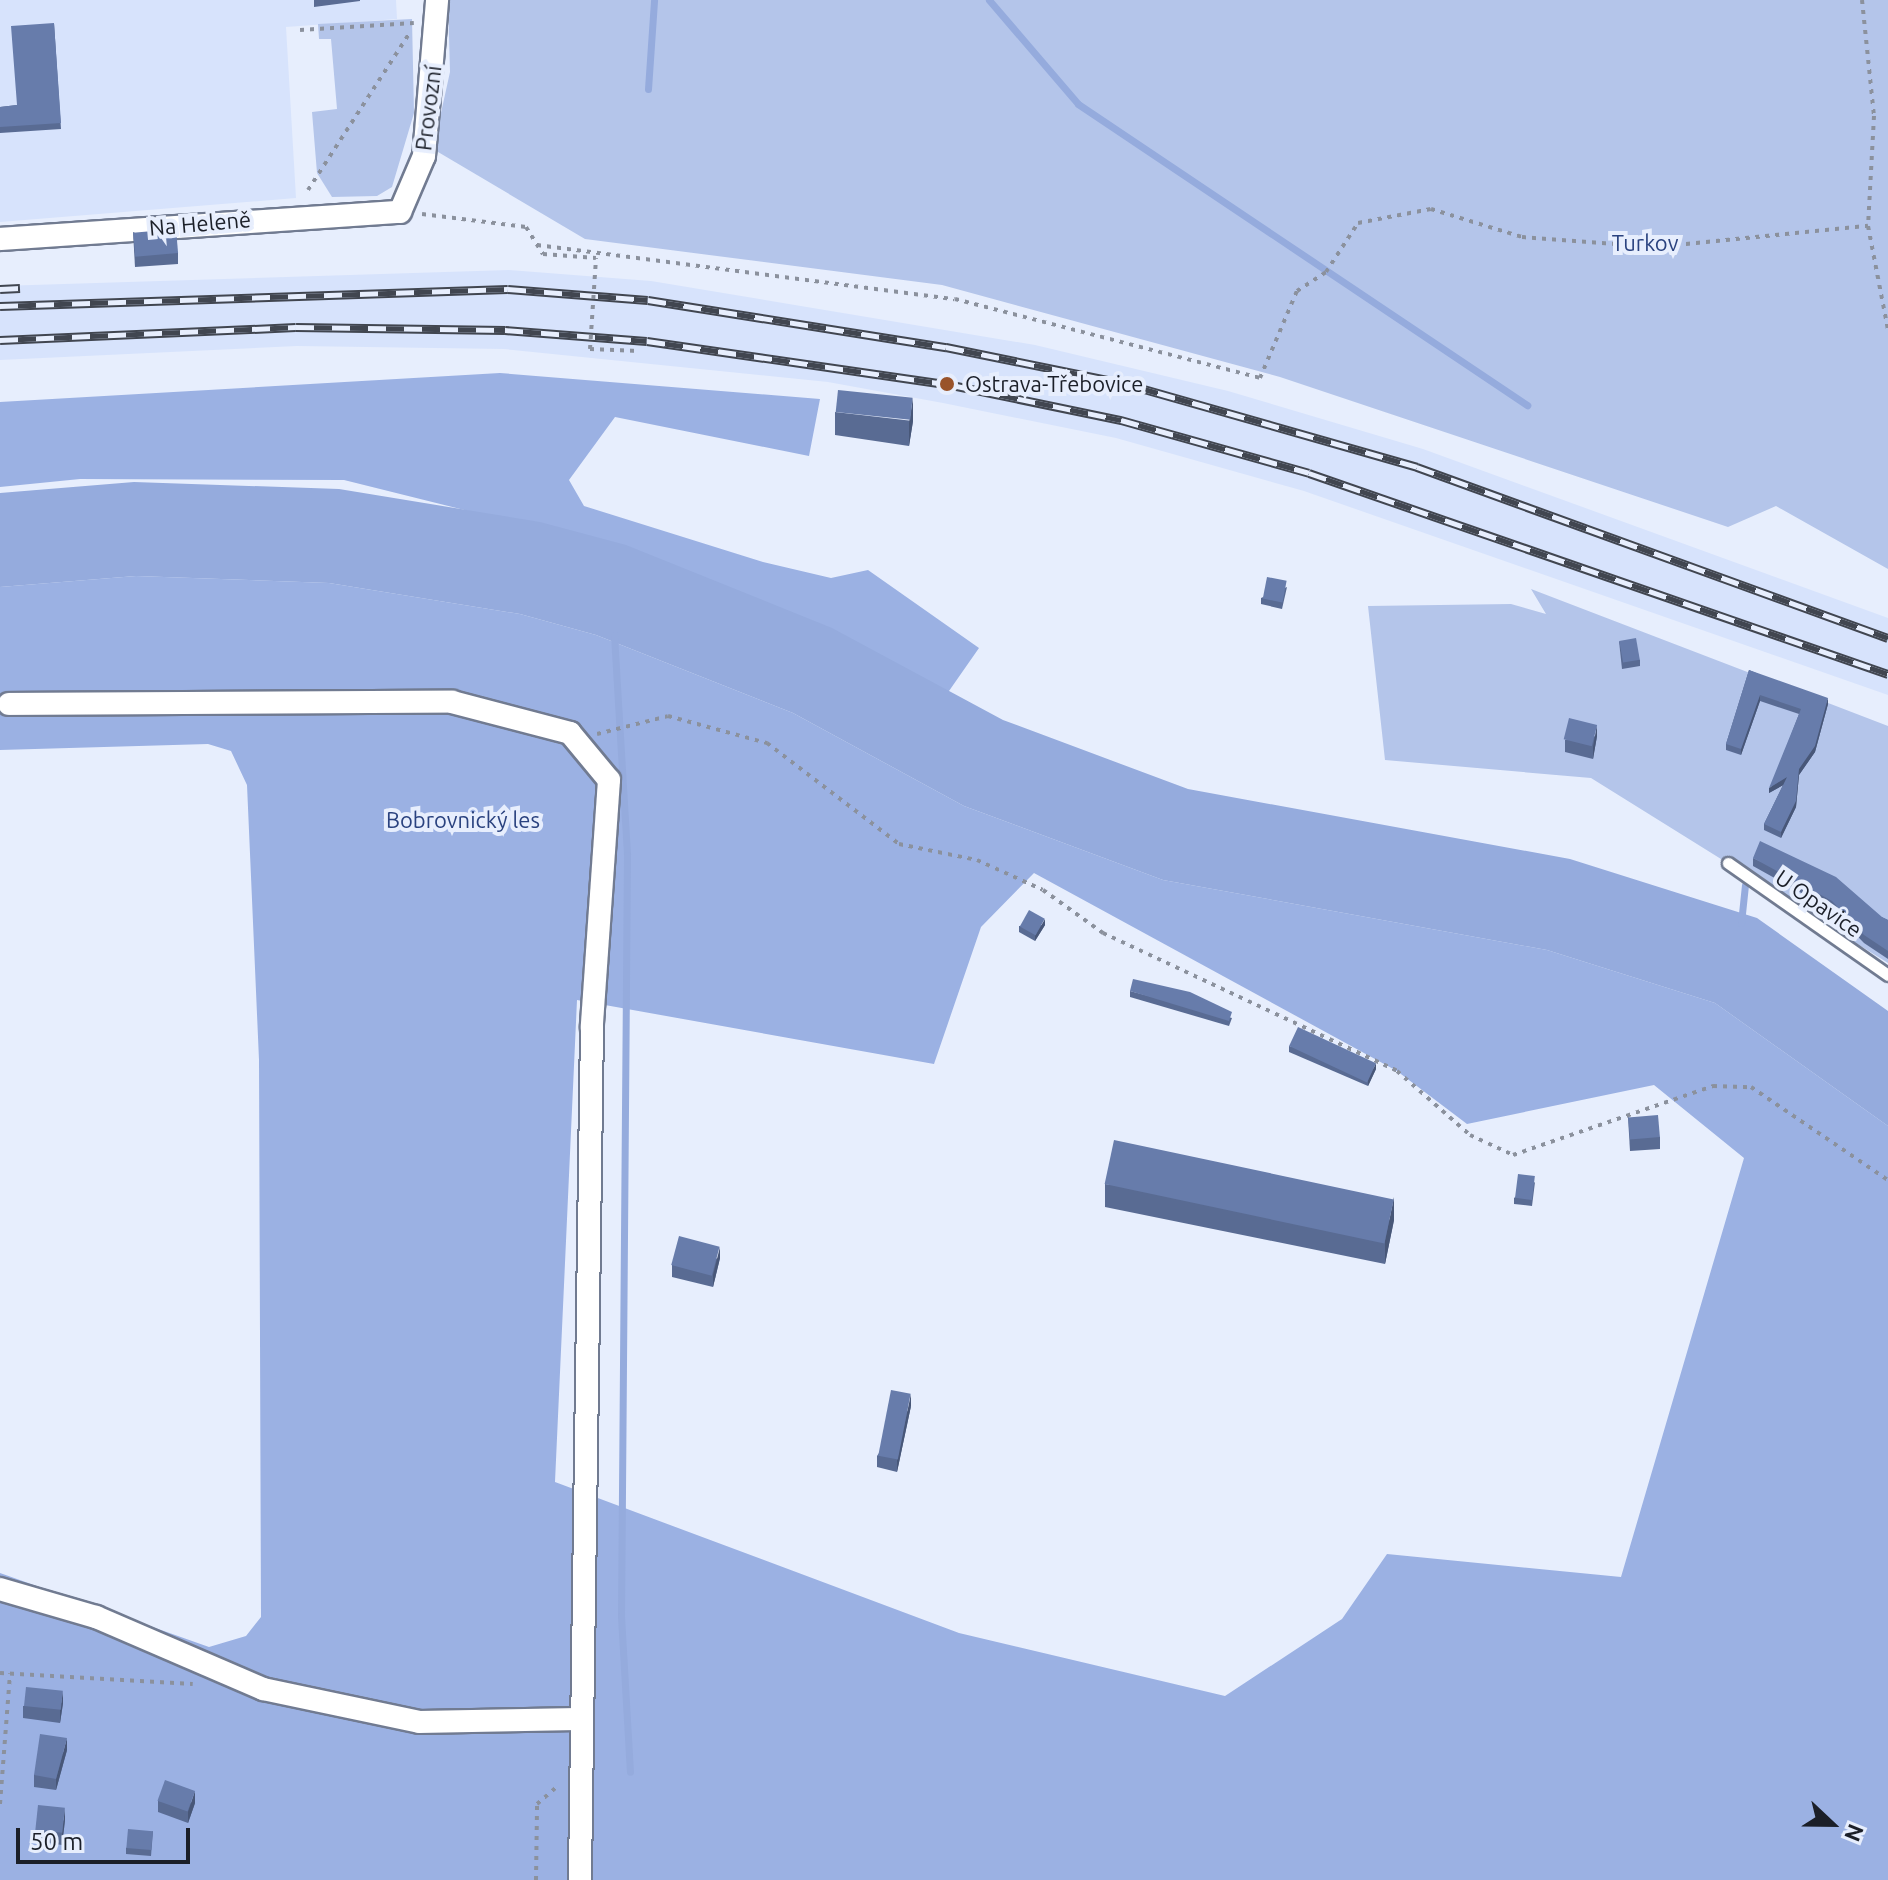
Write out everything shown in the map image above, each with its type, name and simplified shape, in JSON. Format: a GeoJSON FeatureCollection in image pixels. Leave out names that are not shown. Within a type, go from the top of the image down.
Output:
{"type":"FeatureCollection","features":[{"type":"Feature","properties":{"kind":"street","name":"Provozní"},"geometry":{"type":"LineString","coordinates":[[400,212],[424,156],[437,0]]}},
{"type":"Feature","properties":{"kind":"street","name":"Na Heleně"},"geometry":{"type":"LineString","coordinates":[[0,239],[400,212]]}},
{"type":"Feature","properties":{"kind":"street"},"geometry":{"type":"LineString","coordinates":[[9,704],[452,702],[580,739],[609,780],[592,1026],[578,1719],[580,1880]]}},
{"type":"Feature","properties":{"kind":"street"},"geometry":{"type":"LineString","coordinates":[[0,1589],[96,1617],[263,1689],[419,1722],[578,1719]]}},
{"type":"Feature","properties":{"kind":"lane","name":"U Opavice"},"geometry":{"type":"LineString","coordinates":[[1728,863],[1888,975]]}},
{"type":"Feature","properties":{"kind":"path"},"geometry":{"type":"LineString","coordinates":[[1862,0],[1874,116],[1868,226],[1888,330]]}},
{"type":"Feature","properties":{"kind":"path"},"geometry":{"type":"LineString","coordinates":[[300,30],[412,23]]}},
{"type":"Feature","properties":{"kind":"path"},"geometry":{"type":"LineString","coordinates":[[308,190],[401,38],[417,28]]}},
{"type":"Feature","properties":{"kind":"path"},"geometry":{"type":"LineString","coordinates":[[537,245],[955,299],[1260,378],[1297,291],[1326,272],[1358,223],[1431,209],[1522,237],[1656,247],[1868,226]]}},
{"type":"Feature","properties":{"kind":"path"},"geometry":{"type":"LineString","coordinates":[[400,212],[526,227],[543,254],[596,258],[590,349],[639,351]]}},
{"type":"Feature","properties":{"kind":"path"},"geometry":{"type":"LineString","coordinates":[[580,739],[668,716],[767,743],[899,844],[977,860],[1043,890],[1103,933],[1397,1071],[1470,1135],[1513,1155],[1713,1086],[1751,1087],[1888,1180]]}},
{"type":"Feature","properties":{"kind":"path"},"geometry":{"type":"LineString","coordinates":[[0,1673],[203,1685]]}},
{"type":"Feature","properties":{"kind":"path"},"geometry":{"type":"LineString","coordinates":[[0,1804],[10,1673]]}},
{"type":"Feature","properties":{"kind":"path"},"geometry":{"type":"LineString","coordinates":[[536,1880],[537,1804],[579,1767]]}},
{"type":"Feature","properties":{"kind":"shaded area"},"geometry":{"type":"Polygon","coordinates":[[[0,0],[396,0],[397,19],[286,27],[296,198],[0,222],[0,0]]]}},
{"type":"Feature","properties":{"kind":"shaded area"},"geometry":{"type":"Polygon","coordinates":[[[509,270],[651,281],[1035,345],[1228,391],[1423,449],[1888,618],[1888,695],[1304,491],[1116,438],[828,382],[504,349],[297,346],[0,360],[0,286],[509,270]]]}},
{"type":"Feature","properties":{"kind":"shaded area"},"geometry":{"type":"Polygon","coordinates":[[[134,482],[339,489],[540,522],[626,545],[832,628],[1003,720],[1188,789],[1570,859],[1757,918],[1888,1011],[1888,1126],[1715,1003],[1547,950],[1163,880],[964,806],[793,713],[596,635],[520,614],[329,583],[136,576],[0,587],[0,493],[134,482]]]}},
{"type":"Feature","properties":{"kind":"green space","name":"Turkov"},"geometry":{"type":"Polygon","coordinates":[[[448,0],[1888,0],[1888,569],[1776,506],[1728,527],[1280,377],[942,285],[585,239],[433,149],[450,72],[448,0]]]}},
{"type":"Feature","properties":{"kind":"green space"},"geometry":{"type":"Polygon","coordinates":[[[412,19],[414,113],[392,187],[377,196],[332,197],[317,173],[312,112],[337,109],[331,39],[319,39],[318,24],[412,19]]]}},
{"type":"Feature","properties":{"kind":"green space"},"geometry":{"type":"Polygon","coordinates":[[[500,373],[820,399],[809,456],[615,417],[569,480],[584,506],[763,562],[831,578],[868,570],[979,648],[942,701],[621,549],[344,480],[80,479],[0,487],[0,402],[500,373]]]}},
{"type":"Feature","properties":{"kind":"green space","name":"Bobrovnický les"},"geometry":{"type":"Polygon","coordinates":[[[136,576],[329,583],[520,614],[596,635],[793,713],[964,806],[1163,880],[1547,950],[1715,1003],[1888,1126],[1888,1880],[0,1880],[0,1573],[209,1647],[246,1636],[261,1617],[259,1060],[247,785],[231,751],[208,744],[0,750],[0,587],[136,576]],[[1034,873],[981,927],[934,1064],[577,1000],[555,1482],[959,1633],[1225,1696],[1342,1619],[1387,1554],[1621,1577],[1744,1158],[1654,1085],[1467,1124],[1397,1071],[1034,873]]]}},
{"type":"Feature","properties":{"kind":"green space"},"geometry":{"type":"Polygon","coordinates":[[[1531,589],[1888,726],[1888,963],[1591,778],[1385,760],[1368,606],[1511,604],[1546,614],[1531,589]]]}},
{"type":"Feature","properties":{"kind":"building"},"geometry":{"type":"Polygon","coordinates":[[[54,23],[61,123],[0,127],[0,107],[17,105],[11,26],[54,23]]]}},
{"type":"Feature","properties":{"kind":"building"},"geometry":{"type":"Polygon","coordinates":[[[176,229],[178,253],[135,257],[133,233],[176,229]]]}},
{"type":"Feature","properties":{"kind":"building"},"geometry":{"type":"Polygon","coordinates":[[[838,390],[913,398],[910,420],[836,412],[838,390]]]}},
{"type":"Feature","properties":{"kind":"building"},"geometry":{"type":"Polygon","coordinates":[[[1267,577],[1287,581],[1282,602],[1263,599],[1267,577]]]}},
{"type":"Feature","properties":{"kind":"building"},"geometry":{"type":"Polygon","coordinates":[[[1636,638],[1640,660],[1623,663],[1619,641],[1636,638]]]}},
{"type":"Feature","properties":{"kind":"building"},"geometry":{"type":"Polygon","coordinates":[[[1749,670],[1828,698],[1815,746],[1799,769],[1796,801],[1781,832],[1764,824],[1787,777],[1769,788],[1801,709],[1760,695],[1741,749],[1726,744],[1749,670]]]}},
{"type":"Feature","properties":{"kind":"building"},"geometry":{"type":"Polygon","coordinates":[[[1569,718],[1597,725],[1592,746],[1564,739],[1569,718]]]}},
{"type":"Feature","properties":{"kind":"building"},"geometry":{"type":"Polygon","coordinates":[[[1760,841],[1836,877],[1888,920],[1888,951],[1864,935],[1832,901],[1753,858],[1760,841]]]}},
{"type":"Feature","properties":{"kind":"building"},"geometry":{"type":"Polygon","coordinates":[[[1029,910],[1045,919],[1036,935],[1020,927],[1029,910]]]}},
{"type":"Feature","properties":{"kind":"building"},"geometry":{"type":"Polygon","coordinates":[[[1133,979],[1190,992],[1232,1012],[1229,1021],[1130,991],[1133,979]]]}},
{"type":"Feature","properties":{"kind":"building"},"geometry":{"type":"Polygon","coordinates":[[[1298,1027],[1376,1063],[1367,1082],[1289,1046],[1298,1027]]]}},
{"type":"Feature","properties":{"kind":"building"},"geometry":{"type":"Polygon","coordinates":[[[1658,1115],[1660,1137],[1630,1140],[1628,1118],[1658,1115]]]}},
{"type":"Feature","properties":{"kind":"building"},"geometry":{"type":"Polygon","coordinates":[[[1114,1140],[1394,1199],[1384,1243],[1105,1184],[1114,1140]]]}},
{"type":"Feature","properties":{"kind":"building"},"geometry":{"type":"Polygon","coordinates":[[[1518,1174],[1535,1176],[1532,1200],[1515,1198],[1518,1174]]]}},
{"type":"Feature","properties":{"kind":"building"},"geometry":{"type":"Polygon","coordinates":[[[679,1236],[720,1247],[712,1276],[671,1265],[679,1236]]]}},
{"type":"Feature","properties":{"kind":"building"},"geometry":{"type":"Polygon","coordinates":[[[891,1390],[911,1394],[898,1460],[878,1456],[891,1390]]]}},
{"type":"Feature","properties":{"kind":"building"},"geometry":{"type":"Polygon","coordinates":[[[26,1687],[63,1691],[61,1710],[24,1706],[26,1687]]]}},
{"type":"Feature","properties":{"kind":"building"},"geometry":{"type":"Polygon","coordinates":[[[40,1734],[67,1738],[56,1779],[34,1775],[40,1734]]]}},
{"type":"Feature","properties":{"kind":"building"},"geometry":{"type":"Polygon","coordinates":[[[165,1780],[195,1791],[188,1812],[157,1801],[165,1780]]]}},
{"type":"Feature","properties":{"kind":"building"},"geometry":{"type":"Polygon","coordinates":[[[38,1805],[65,1808],[62,1833],[35,1830],[38,1805]]]}},
{"type":"Feature","properties":{"kind":"building"},"geometry":{"type":"Polygon","coordinates":[[[128,1829],[153,1831],[151,1850],[126,1848],[128,1829]]]}},
{"type":"Feature","properties":{"kind":"waterway"},"geometry":{"type":"LineString","coordinates":[[648,89],[654,0]]}},
{"type":"Feature","properties":{"kind":"waterway"},"geometry":{"type":"LineString","coordinates":[[989,0],[1078,104],[1527,405]]}},
{"type":"Feature","properties":{"kind":"waterway"},"geometry":{"type":"LineString","coordinates":[[614,635],[627,855],[621,1616],[630,1772]]}},
{"type":"Feature","properties":{"kind":"waterway"},"geometry":{"type":"LineString","coordinates":[[1741,923],[1745,885]]}},
{"type":"Feature","properties":{"kind":"railway"},"geometry":{"type":"LineString","coordinates":[[0,289],[20,288]]}},
{"type":"Feature","properties":{"kind":"railway"},"geometry":{"type":"LineString","coordinates":[[0,306],[508,289],[648,300],[946,347],[1123,383],[1417,467],[1888,638]]}},
{"type":"Feature","properties":{"kind":"railway"},"geometry":{"type":"LineString","coordinates":[[0,340],[296,327],[505,330],[647,341],[947,384],[1121,420],[1309,473],[1888,674]]}},
{"type":"Feature","properties":{"kind":"place","name":"Ostrava-Třebovice"},"geometry":{"type":"Point","coordinates":[947,384]}}]}
